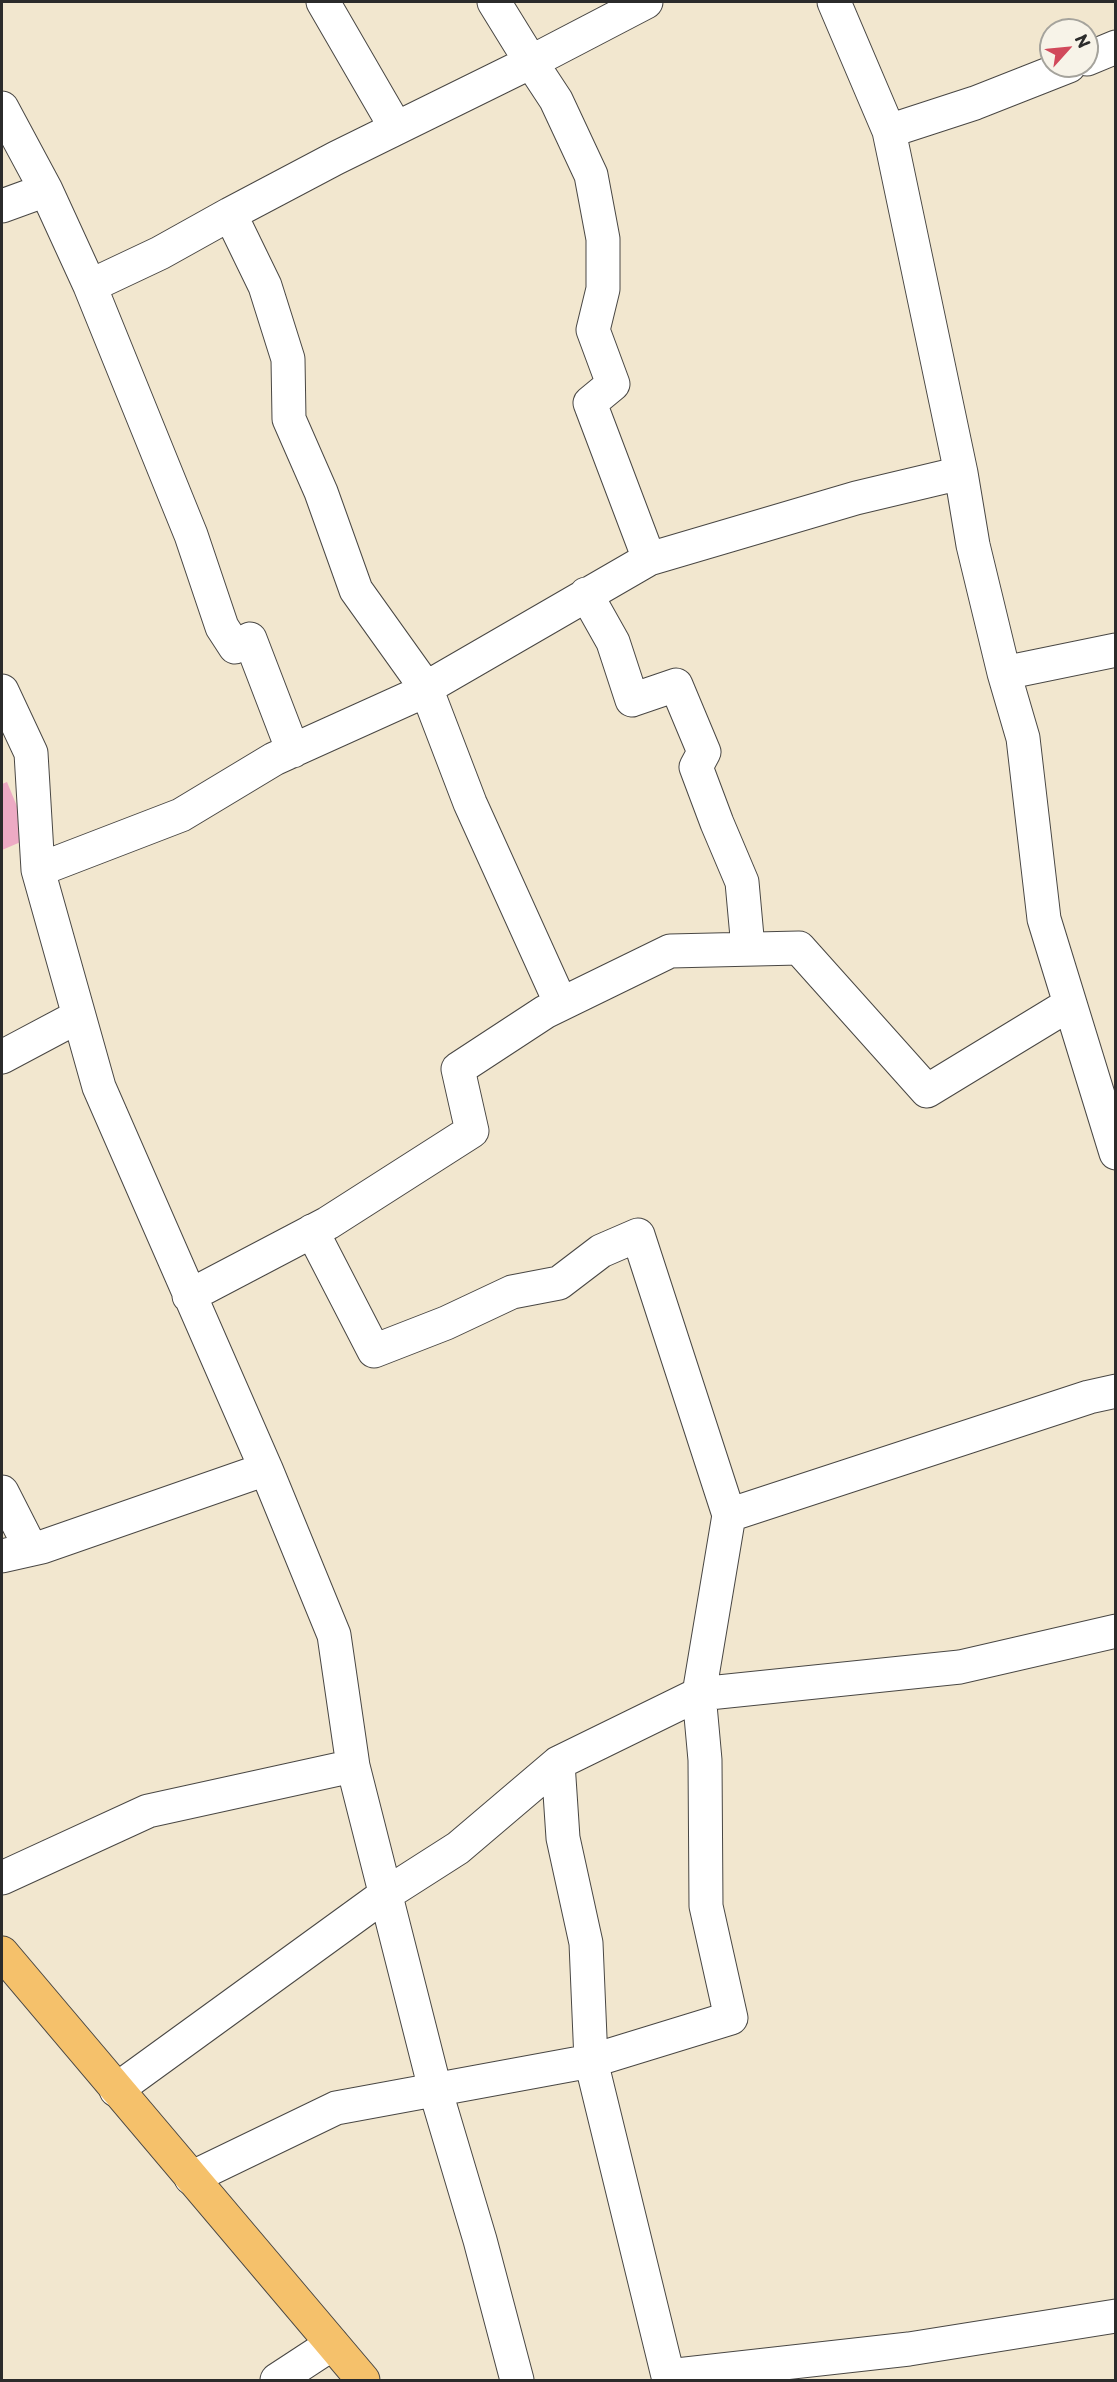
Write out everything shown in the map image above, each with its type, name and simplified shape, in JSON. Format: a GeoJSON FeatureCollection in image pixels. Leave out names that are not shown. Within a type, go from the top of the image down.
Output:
{"type":"FeatureCollection","features":[{"type":"Feature","properties":{"kind":"main road"},"geometry":{"type":"LineString","coordinates":[[2,1953],[363,2380]]}},
{"type":"Feature","properties":{"kind":"street"},"geometry":{"type":"LineString","coordinates":[[323,2],[396,128]]}},
{"type":"Feature","properties":{"kind":"street"},"geometry":{"type":"LineString","coordinates":[[494,2],[556,100],[591,175],[603,239],[603,289],[593,330],[613,384],[590,403],[649,559]]}},
{"type":"Feature","properties":{"kind":"street"},"geometry":{"type":"LineString","coordinates":[[90,286],[160,254],[230,214],[646,2]]}},
{"type":"Feature","properties":{"kind":"street"},"geometry":{"type":"LineString","coordinates":[[834,2],[889,131],[961,473],[973,545],[1004,673],[1023,738],[1044,919],[1116,1153]]}},
{"type":"Feature","properties":{"kind":"street"},"geometry":{"type":"LineString","coordinates":[[1099,54],[1116,46]]}},
{"type":"Feature","properties":{"kind":"street"},"geometry":{"type":"LineString","coordinates":[[889,131],[975,104],[1039,78]]}},
{"type":"Feature","properties":{"kind":"street"},"geometry":{"type":"LineString","coordinates":[[2,108],[46,190],[90,286],[191,535],[222,627],[234,647],[250,639],[293,751]]}},
{"type":"Feature","properties":{"kind":"street"},"geometry":{"type":"LineString","coordinates":[[2,206],[46,190]]}},
{"type":"Feature","properties":{"kind":"street"},"geometry":{"type":"LineString","coordinates":[[230,214],[265,286],[288,359],[289,419],[321,492],[356,590],[426,688],[470,803],[561,1004]]}},
{"type":"Feature","properties":{"kind":"street"},"geometry":{"type":"LineString","coordinates":[[38,870],[181,815],[274,759],[418,694],[649,559],[856,498],[961,473]]}},
{"type":"Feature","properties":{"kind":"street"},"geometry":{"type":"LineString","coordinates":[[586,594],[613,642],[632,700],[676,685],[704,752],[696,767],[742,882],[748,948]]}},
{"type":"Feature","properties":{"kind":"street"},"geometry":{"type":"LineString","coordinates":[[1004,673],[1116,650]]}},
{"type":"Feature","properties":{"kind":"street"},"geometry":{"type":"LineString","coordinates":[[2,691],[31,753],[38,870],[99,1087],[266,1468],[334,1635],[353,1766],[435,2089],[480,2240],[517,2380]]}},
{"type":"Feature","properties":{"kind":"street"},"geometry":{"type":"LineString","coordinates":[[189,1296],[312,1231],[472,1131],[458,1069],[544,1012],[670,951],[799,948],[927,1091],[1070,1004]]}},
{"type":"Feature","properties":{"kind":"street"},"geometry":{"type":"LineString","coordinates":[[2,1057],[80,1016]]}},
{"type":"Feature","properties":{"kind":"street"},"geometry":{"type":"LineString","coordinates":[[190,2178],[336,2108],[591,2061],[731,2018],[706,1906],[705,1761],[699,1694],[729,1515],[638,1234],[601,1251],[559,1283],[512,1292],[446,1323],[374,1351],[312,1231]]}},
{"type":"Feature","properties":{"kind":"street"},"geometry":{"type":"LineString","coordinates":[[729,1515],[1116,1390]]}},
{"type":"Feature","properties":{"kind":"street"},"geometry":{"type":"LineString","coordinates":[[2,1492],[16,1553],[266,1468]]}},
{"type":"Feature","properties":{"kind":"street"},"geometry":{"type":"LineString","coordinates":[[116,2090],[386,1894],[458,1848],[558,1764],[699,1694],[960,1666],[1116,1631]]}},
{"type":"Feature","properties":{"kind":"street"},"geometry":{"type":"LineString","coordinates":[[558,1764],[563,1838],[586,1943],[591,2061],[668,2378],[909,2349],[1116,2316]]}},
{"type":"Feature","properties":{"kind":"street"},"geometry":{"type":"LineString","coordinates":[[2,1878],[148,1811],[353,1766]]}},
{"type":"Feature","properties":{"kind":"street"},"geometry":{"type":"LineString","coordinates":[[277,2380],[332,2344]]}},
{"type":"Feature","properties":{"kind":"building"},"geometry":{"type":"Polygon","coordinates":[[[7,782],[30,838],[2,850],[2,784],[7,782]]]}}]}
